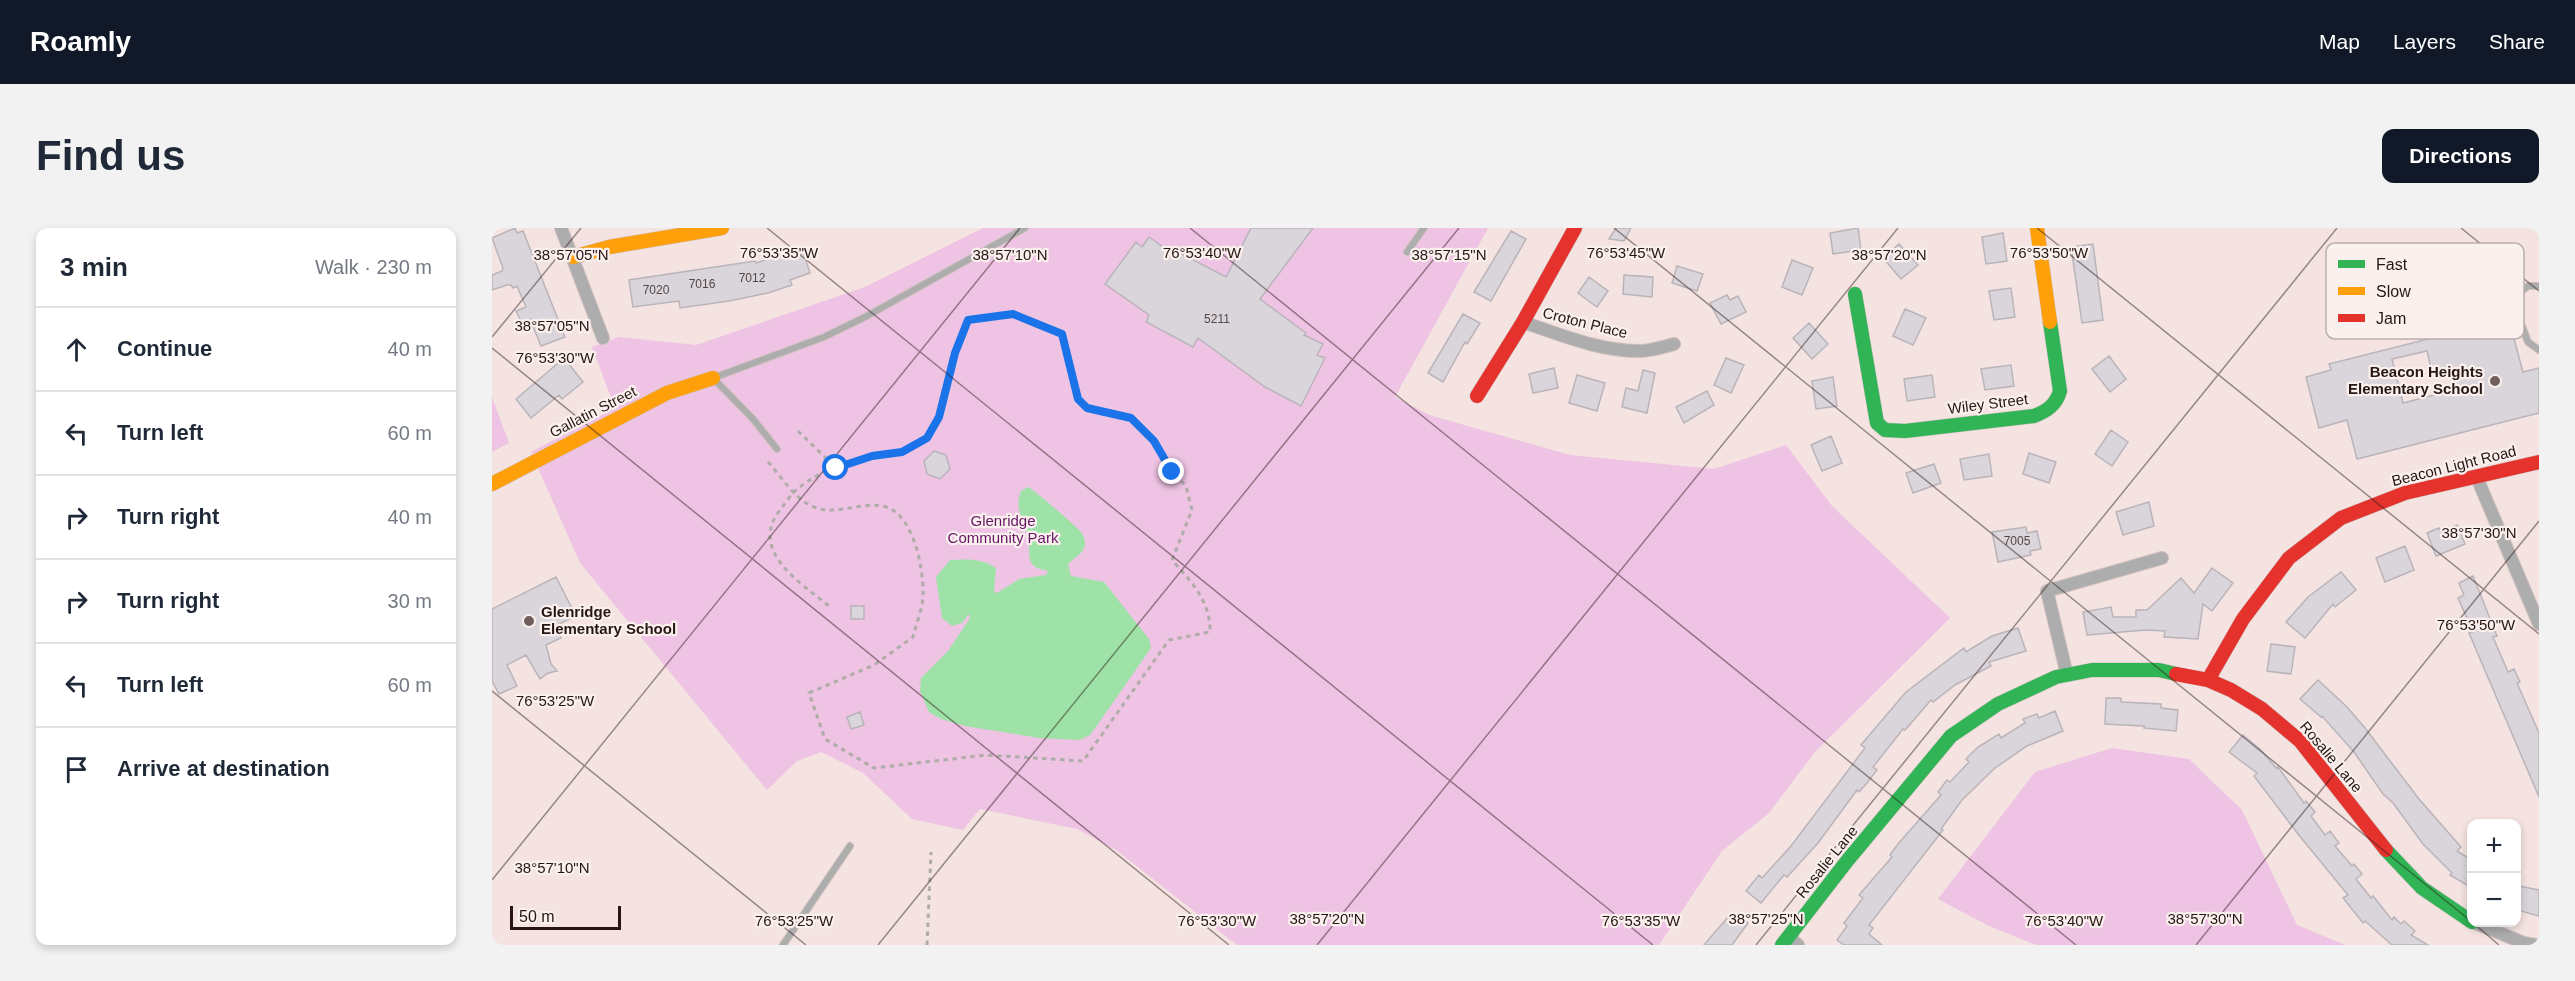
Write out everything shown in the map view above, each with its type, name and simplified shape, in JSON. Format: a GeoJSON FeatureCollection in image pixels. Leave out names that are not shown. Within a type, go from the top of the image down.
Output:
{"type":"FeatureCollection","features":[{"type":"Feature","properties":{"kind":"street"},"geometry":{"type":"LineString","coordinates":[[561,228],[603,338]]}},
{"type":"Feature","properties":{"kind":"street"},"geometry":{"type":"LineString","coordinates":[[573,257],[609,247],[723,228]]}},
{"type":"Feature","properties":{"kind":"street"},"geometry":{"type":"LineString","coordinates":[[1477,396],[1523,322],[1575,228]]}},
{"type":"Feature","properties":{"kind":"street","name":"Wiley Street"},"geometry":{"type":"LineString","coordinates":[[1855,294],[1877,423],[1885,430],[1905,431],[2034,416],[2053,406],[2060,391],[2037,228]]}},
{"type":"Feature","properties":{"kind":"street","name":"Croton Place"},"geometry":{"type":"LineString","coordinates":[[1523,322],[1589,343],[1620,350],[1642,351],[1674,344]]}},
{"type":"Feature","properties":{"kind":"street","name":"Gallatin Street"},"geometry":{"type":"LineString","coordinates":[[492,484],[667,393],[713,378]]}},
{"type":"Feature","properties":{"kind":"street","name":"Beacon Light Road"},"geometry":{"type":"LineString","coordinates":[[2208,680],[2243,619],[2289,558],[2341,518],[2405,494],[2539,462]]}},
{"type":"Feature","properties":{"kind":"street"},"geometry":{"type":"LineString","coordinates":[[2478,478],[2539,624]]}},
{"type":"Feature","properties":{"kind":"street"},"geometry":{"type":"LineString","coordinates":[[2067,675],[2047,591],[2162,558]]}},
{"type":"Feature","properties":{"kind":"street","name":"Rosalie Lane"},"geometry":{"type":"LineString","coordinates":[[1790,942],[1847,861],[1951,736],[1998,704],[2056,677],[2092,670],[2159,670],[2208,680],[2262,709],[2300,741],[2378,841],[2422,888],[2467,919]]}},
{"type":"Feature","properties":{"kind":"street","name":"Rosalie Lane"},"geometry":{"type":"LineString","coordinates":[[2484,927],[2524,943],[2535,945]]}},
{"type":"Feature","properties":{"kind":"lane"},"geometry":{"type":"LineString","coordinates":[[777,449],[753,419],[713,378],[824,337],[856,322],[1025,228]]}},
{"type":"Feature","properties":{"kind":"lane"},"geometry":{"type":"LineString","coordinates":[[1407,252],[1424,228]]}},
{"type":"Feature","properties":{"kind":"lane"},"geometry":{"type":"LineString","coordinates":[[2524,289],[2528,286],[2539,286]]}},
{"type":"Feature","properties":{"kind":"lane"},"geometry":{"type":"LineString","coordinates":[[2524,331],[2528,342],[2539,350]]}},
{"type":"Feature","properties":{"kind":"lane"},"geometry":{"type":"LineString","coordinates":[[783,945],[850,846]]}},
{"type":"Feature","properties":{"kind":"path"},"geometry":{"type":"LineString","coordinates":[[768,462],[794,492],[810,506],[825,511],[880,506],[894,509],[904,521],[919,552],[924,594],[913,637],[874,664],[809,693],[825,739],[874,768],[986,754],[1083,761],[1169,640],[1210,632],[1210,619],[1197,588],[1172,560],[1192,510],[1186,486],[1172,472],[1154,441],[1131,418],[1087,408],[1078,399],[1062,334],[1013,314],[968,320],[955,353],[939,417],[927,438],[902,452],[872,456],[836,468],[806,483],[794,492],[777,514],[770,531],[771,550],[784,569],[829,606]]}},
{"type":"Feature","properties":{"kind":"path"},"geometry":{"type":"LineString","coordinates":[[798,431],[836,468]]}},
{"type":"Feature","properties":{"kind":"path"},"geometry":{"type":"LineString","coordinates":[[927,945],[931,852]]}},
{"type":"Feature","properties":{"kind":"green space","name":"Glenridge Community Park"},"geometry":{"type":"Polygon","coordinates":[[[983,228],[1488,228],[1395,397],[1429,415],[1570,455],[1714,469],[1786,445],[1832,506],[1950,618],[1814,753],[1769,813],[1722,851],[1659,945],[1237,945],[1116,850],[1077,829],[980,809],[963,830],[912,819],[863,773],[821,752],[797,761],[767,790],[580,563],[531,452],[615,408],[592,347],[619,337],[696,345],[865,287],[983,228]]]}},
{"type":"Feature","properties":{"kind":"green space"},"geometry":{"type":"Polygon","coordinates":[[[492,397],[509,443],[492,452],[492,397]]]}},
{"type":"Feature","properties":{"kind":"green space"},"geometry":{"type":"Polygon","coordinates":[[[2112,748],[2189,759],[2242,810],[2297,925],[2345,945],[2036,945],[1987,925],[1938,899],[2035,772],[2112,748]]]}},
{"type":"Feature","properties":{"kind":"shaded area"},"geometry":{"type":"Polygon","coordinates":[[[1028,487],[1080,530],[1083,536],[1085,547],[1068,564],[1071,576],[1104,582],[1149,639],[1151,648],[1090,735],[1080,740],[1039,738],[965,726],[941,719],[929,712],[920,691],[921,678],[948,651],[970,618],[969,614],[962,623],[952,626],[942,618],[936,577],[950,560],[980,561],[996,568],[994,592],[997,593],[1019,579],[1046,575],[1048,571],[1036,567],[1031,562],[1028,538],[1019,509],[1021,491],[1028,487]]]}},
{"type":"Feature","properties":{"kind":"building"},"geometry":{"type":"Polygon","coordinates":[[[515,228],[517,233],[523,231],[565,337],[541,346],[530,319],[522,323],[516,311],[526,307],[517,286],[513,288],[507,285],[492,290],[492,275],[502,271],[503,268],[492,238],[515,228]]]}},
{"type":"Feature","properties":{"kind":"building"},"geometry":{"type":"Polygon","coordinates":[[[1251,228],[1313,228],[1260,299],[1306,333],[1304,335],[1323,344],[1317,355],[1325,358],[1301,406],[1265,387],[1198,338],[1193,347],[1146,322],[1149,315],[1105,284],[1136,242],[1142,247],[1149,237],[1166,249],[1167,246],[1226,277],[1251,228]]]}},
{"type":"Feature","properties":{"kind":"building"},"geometry":{"type":"Polygon","coordinates":[[[1616,228],[1631,228],[1624,241],[1609,239],[1616,228]]]}},
{"type":"Feature","properties":{"kind":"building"},"geometry":{"type":"Polygon","coordinates":[[[1858,228],[1861,250],[1833,254],[1830,233],[1858,228]]]}},
{"type":"Feature","properties":{"kind":"building"},"geometry":{"type":"Polygon","coordinates":[[[1511,231],[1526,239],[1491,301],[1474,292],[1511,231]]]}},
{"type":"Feature","properties":{"kind":"building"},"geometry":{"type":"Polygon","coordinates":[[[2003,233],[2007,261],[1986,264],[1982,237],[2003,233]]]}},
{"type":"Feature","properties":{"kind":"building"},"geometry":{"type":"Polygon","coordinates":[[[1899,244],[1918,265],[1901,279],[1883,258],[1899,244]]]}},
{"type":"Feature","properties":{"kind":"building"},"geometry":{"type":"Polygon","coordinates":[[[2093,244],[2103,320],[2082,323],[2071,247],[2093,244]]]}},
{"type":"Feature","properties":{"kind":"building"},"geometry":{"type":"Polygon","coordinates":[[[802,248],[810,273],[790,280],[792,285],[768,293],[680,308],[679,301],[633,307],[629,280],[755,261],[756,263],[802,248]]]}},
{"type":"Feature","properties":{"kind":"building"},"geometry":{"type":"Polygon","coordinates":[[[1792,260],[1813,268],[1802,295],[1782,287],[1792,260]]]}},
{"type":"Feature","properties":{"kind":"building"},"geometry":{"type":"Polygon","coordinates":[[[1677,266],[1703,274],[1697,291],[1672,283],[1677,266]]]}},
{"type":"Feature","properties":{"kind":"building"},"geometry":{"type":"Polygon","coordinates":[[[1624,275],[1653,277],[1652,297],[1623,294],[1624,275]]]}},
{"type":"Feature","properties":{"kind":"building"},"geometry":{"type":"Polygon","coordinates":[[[1589,277],[1608,291],[1597,307],[1578,293],[1589,277]]]}},
{"type":"Feature","properties":{"kind":"building"},"geometry":{"type":"Polygon","coordinates":[[[2011,288],[2015,317],[1994,320],[1989,291],[2011,288]]]}},
{"type":"Feature","properties":{"kind":"building"},"geometry":{"type":"Polygon","coordinates":[[[1727,295],[1730,300],[1738,296],[1746,312],[1721,324],[1710,303],[1727,295]]]}},
{"type":"Feature","properties":{"kind":"building"},"geometry":{"type":"Polygon","coordinates":[[[1905,309],[1926,318],[1913,345],[1893,336],[1905,309]]]}},
{"type":"Feature","properties":{"kind":"building"},"geometry":{"type":"Polygon","coordinates":[[[1463,314],[1480,323],[1467,344],[1465,342],[1443,382],[1428,373],[1463,314]]]}},
{"type":"Feature","properties":{"kind":"building"},"geometry":{"type":"Polygon","coordinates":[[[1809,323],[1828,344],[1812,359],[1793,338],[1809,323]]]}},
{"type":"Feature","properties":{"kind":"building","name":"Beacon Heights Elementary School"},"geometry":{"type":"Polygon","coordinates":[[[2428,339],[2514,339],[2523,372],[2539,368],[2539,413],[2357,459],[2347,420],[2319,428],[2306,377],[2331,370],[2329,364],[2428,339]],[[2427,351],[2392,359],[2403,403],[2454,390],[2448,368],[2432,372],[2427,351]]]}},
{"type":"Feature","properties":{"kind":"building"},"geometry":{"type":"Polygon","coordinates":[[[2109,356],[2126,379],[2110,392],[2092,369],[2109,356]]]}},
{"type":"Feature","properties":{"kind":"building"},"geometry":{"type":"Polygon","coordinates":[[[564,358],[583,382],[562,399],[559,395],[531,418],[516,399],[564,358]]]}},
{"type":"Feature","properties":{"kind":"building"},"geometry":{"type":"Polygon","coordinates":[[[1726,358],[1744,365],[1731,393],[1714,385],[1726,358]]]}},
{"type":"Feature","properties":{"kind":"building"},"geometry":{"type":"Polygon","coordinates":[[[2011,365],[2014,386],[1985,390],[1981,369],[2011,365]]]}},
{"type":"Feature","properties":{"kind":"building"},"geometry":{"type":"Polygon","coordinates":[[[1554,368],[1558,388],[1533,393],[1529,374],[1554,368]]]}},
{"type":"Feature","properties":{"kind":"building"},"geometry":{"type":"Polygon","coordinates":[[[1643,370],[1655,373],[1647,413],[1622,407],[1626,388],[1638,391],[1643,370]]]}},
{"type":"Feature","properties":{"kind":"building"},"geometry":{"type":"Polygon","coordinates":[[[1577,375],[1605,383],[1597,411],[1569,403],[1577,375]]]}},
{"type":"Feature","properties":{"kind":"building"},"geometry":{"type":"Polygon","coordinates":[[[1932,375],[1935,397],[1907,401],[1904,379],[1932,375]]]}},
{"type":"Feature","properties":{"kind":"building"},"geometry":{"type":"Polygon","coordinates":[[[1833,377],[1837,406],[1816,409],[1812,381],[1833,377]]]}},
{"type":"Feature","properties":{"kind":"building"},"geometry":{"type":"Polygon","coordinates":[[[1707,391],[1714,405],[1684,423],[1676,407],[1707,391]]]}},
{"type":"Feature","properties":{"kind":"building"},"geometry":{"type":"Polygon","coordinates":[[[2111,430],[2128,442],[2112,466],[2095,454],[2111,430]]]}},
{"type":"Feature","properties":{"kind":"building"},"geometry":{"type":"Polygon","coordinates":[[[1831,436],[1842,463],[1822,471],[1811,445],[1831,436]]]}},
{"type":"Feature","properties":{"kind":"building"},"geometry":{"type":"Polygon","coordinates":[[[934,451],[946,455],[950,469],[940,479],[927,474],[924,461],[934,451]]]}},
{"type":"Feature","properties":{"kind":"building"},"geometry":{"type":"Polygon","coordinates":[[[2029,453],[2056,462],[2049,483],[2023,474],[2029,453]]]}},
{"type":"Feature","properties":{"kind":"building"},"geometry":{"type":"Polygon","coordinates":[[[1989,454],[1992,476],[1964,480],[1960,459],[1989,454]]]}},
{"type":"Feature","properties":{"kind":"building"},"geometry":{"type":"Polygon","coordinates":[[[1934,464],[1941,483],[1913,493],[1906,473],[1934,464]]]}},
{"type":"Feature","properties":{"kind":"building"},"geometry":{"type":"Polygon","coordinates":[[[2149,502],[2154,526],[2123,535],[2116,512],[2149,502]]]}},
{"type":"Feature","properties":{"kind":"building"},"geometry":{"type":"Polygon","coordinates":[[[2457,525],[2465,544],[2436,556],[2427,533],[2439,528],[2441,532],[2457,525]]]}},
{"type":"Feature","properties":{"kind":"building"},"geometry":{"type":"Polygon","coordinates":[[[2026,527],[2027,533],[2037,531],[2041,549],[2030,551],[2031,555],[1998,562],[1992,532],[2026,527]]]}},
{"type":"Feature","properties":{"kind":"building"},"geometry":{"type":"Polygon","coordinates":[[[2405,546],[2414,570],[2385,582],[2376,558],[2405,546]]]}},
{"type":"Feature","properties":{"kind":"building"},"geometry":{"type":"Polygon","coordinates":[[[2212,568],[2233,583],[2212,611],[2203,604],[2198,639],[2164,637],[2165,631],[2146,630],[2087,635],[2083,612],[2111,607],[2113,617],[2136,617],[2136,610],[2147,610],[2181,578],[2194,593],[2212,568]]]}},
{"type":"Feature","properties":{"kind":"building"},"geometry":{"type":"Polygon","coordinates":[[[2341,572],[2356,590],[2335,607],[2333,604],[2305,638],[2286,622],[2308,597],[2341,572]]]}},
{"type":"Feature","properties":{"kind":"building"},"geometry":{"type":"Polygon","coordinates":[[[2473,576],[2497,636],[2493,637],[2508,672],[2514,669],[2520,682],[2517,683],[2539,733],[2539,797],[2469,633],[2473,632],[2458,598],[2464,595],[2459,583],[2473,576]]]}},
{"type":"Feature","properties":{"kind":"building","name":"Glenridge Elementary School"},"geometry":{"type":"Polygon","coordinates":[[[556,577],[576,616],[555,626],[561,638],[546,645],[551,664],[557,671],[548,673],[540,679],[526,655],[507,665],[517,686],[499,694],[492,681],[492,609],[556,577]]]}},
{"type":"Feature","properties":{"kind":"building"},"geometry":{"type":"Polygon","coordinates":[[[851,606],[864,606],[864,619],[851,619],[851,606]]]}},
{"type":"Feature","properties":{"kind":"building"},"geometry":{"type":"Polygon","coordinates":[[[2018,628],[2026,651],[1989,662],[1991,666],[1955,685],[1933,702],[1931,700],[1905,730],[1903,729],[1873,767],[1877,770],[1867,783],[1859,792],[1857,790],[1818,843],[1787,877],[1784,875],[1761,903],[1746,891],[1759,875],[1762,878],[1791,846],[1865,748],[1861,745],[1906,692],[1964,648],[1966,652],[1992,636],[2018,628]]]}},
{"type":"Feature","properties":{"kind":"building"},"geometry":{"type":"Polygon","coordinates":[[[2271,644],[2295,647],[2291,674],[2267,671],[2271,644]]]}},
{"type":"Feature","properties":{"kind":"building"},"geometry":{"type":"Polygon","coordinates":[[[2318,680],[2347,707],[2419,799],[2461,847],[2457,851],[2467,857],[2467,885],[2450,875],[2452,873],[2423,844],[2393,803],[2383,794],[2354,752],[2322,716],[2300,699],[2318,680]]]}},
{"type":"Feature","properties":{"kind":"building"},"geometry":{"type":"Polygon","coordinates":[[[2106,698],[2121,698],[2121,702],[2161,704],[2161,708],[2178,710],[2176,731],[2144,728],[2144,726],[2105,724],[2106,698]]]}},
{"type":"Feature","properties":{"kind":"building"},"geometry":{"type":"Polygon","coordinates":[[[2055,711],[2063,731],[2027,746],[1995,768],[1962,800],[1941,829],[1943,830],[1869,925],[1873,928],[1869,934],[1882,945],[1844,945],[1837,940],[1847,926],[1844,923],[1863,898],[1859,895],[1892,857],[1890,855],[1898,844],[1941,795],[1938,792],[1947,780],[1950,782],[1969,762],[1966,759],[1978,747],[1999,734],[2001,738],[2025,723],[2023,719],[2037,714],[2039,718],[2055,711]]]}},
{"type":"Feature","properties":{"kind":"building"},"geometry":{"type":"Polygon","coordinates":[[[860,712],[864,725],[851,729],[847,717],[860,712]]]}},
{"type":"Feature","properties":{"kind":"building"},"geometry":{"type":"Polygon","coordinates":[[[2243,735],[2261,750],[2276,768],[2278,767],[2304,803],[2306,801],[2315,812],[2311,816],[2325,835],[2330,831],[2339,843],[2335,846],[2362,874],[2356,879],[2371,898],[2373,896],[2392,920],[2394,917],[2401,924],[2404,921],[2415,931],[2411,935],[2428,945],[2392,945],[2365,921],[2363,923],[2343,898],[2348,895],[2254,776],[2257,773],[2229,752],[2243,735]]]}},
{"type":"Feature","properties":{"kind":"building"},"geometry":{"type":"Polygon","coordinates":[[[2521,886],[2539,890],[2539,916],[2521,911],[2521,886]]]}},
{"type":"Feature","properties":{"kind":"building"},"geometry":{"type":"Polygon","coordinates":[[[1738,914],[1748,923],[1732,945],[1704,945],[1728,917],[1733,921],[1738,914]]]}},
{"type":"Feature","properties":{"kind":"traffic: fast"},"geometry":{"type":"LineString","coordinates":[[1855,294],[1877,423],[1885,430],[1905,431],[2034,416],[2047,410],[2060,391],[2050,322]]}},
{"type":"Feature","properties":{"kind":"traffic: fast"},"geometry":{"type":"LineString","coordinates":[[1782,945],[1847,861],[1951,736],[1998,704],[2056,677],[2092,670],[2159,670],[2176,674]]}},
{"type":"Feature","properties":{"kind":"traffic: fast"},"geometry":{"type":"LineString","coordinates":[[2386,850],[2422,888],[2467,919]]}},
{"type":"Feature","properties":{"kind":"traffic: slow"},"geometry":{"type":"LineString","coordinates":[[573,257],[609,247],[722,228]]}},
{"type":"Feature","properties":{"kind":"traffic: slow"},"geometry":{"type":"LineString","coordinates":[[2037,228],[2050,322]]}},
{"type":"Feature","properties":{"kind":"traffic: slow"},"geometry":{"type":"LineString","coordinates":[[492,484],[667,393],[713,378]]}},
{"type":"Feature","properties":{"kind":"traffic: jam"},"geometry":{"type":"LineString","coordinates":[[1477,396],[1523,322],[1575,228]]}},
{"type":"Feature","properties":{"kind":"traffic: jam"},"geometry":{"type":"LineString","coordinates":[[2208,680],[2243,619],[2289,558],[2341,518],[2405,493],[2539,462]]}},
{"type":"Feature","properties":{"kind":"traffic: jam"},"geometry":{"type":"LineString","coordinates":[[2176,674],[2208,680],[2231,690],[2262,709],[2300,741],[2386,850]]}},
{"type":"Feature","properties":{"kind":"place","name":"Beacon Heights Elementary School"},"geometry":{"type":"Point","coordinates":[2495,381]}},
{"type":"Feature","properties":{"kind":"place","name":"Glenridge Elementary School"},"geometry":{"type":"Point","coordinates":[529,621]}},
{"type":"Feature","properties":{"kind":"route"},"geometry":{"type":"LineString","coordinates":[[836,468],[872,456],[902,452],[927,438],[939,417],[955,353],[968,320],[1013,314],[1062,334],[1078,399],[1087,408],[1131,418],[1154,441],[1172,472]]}}]}
